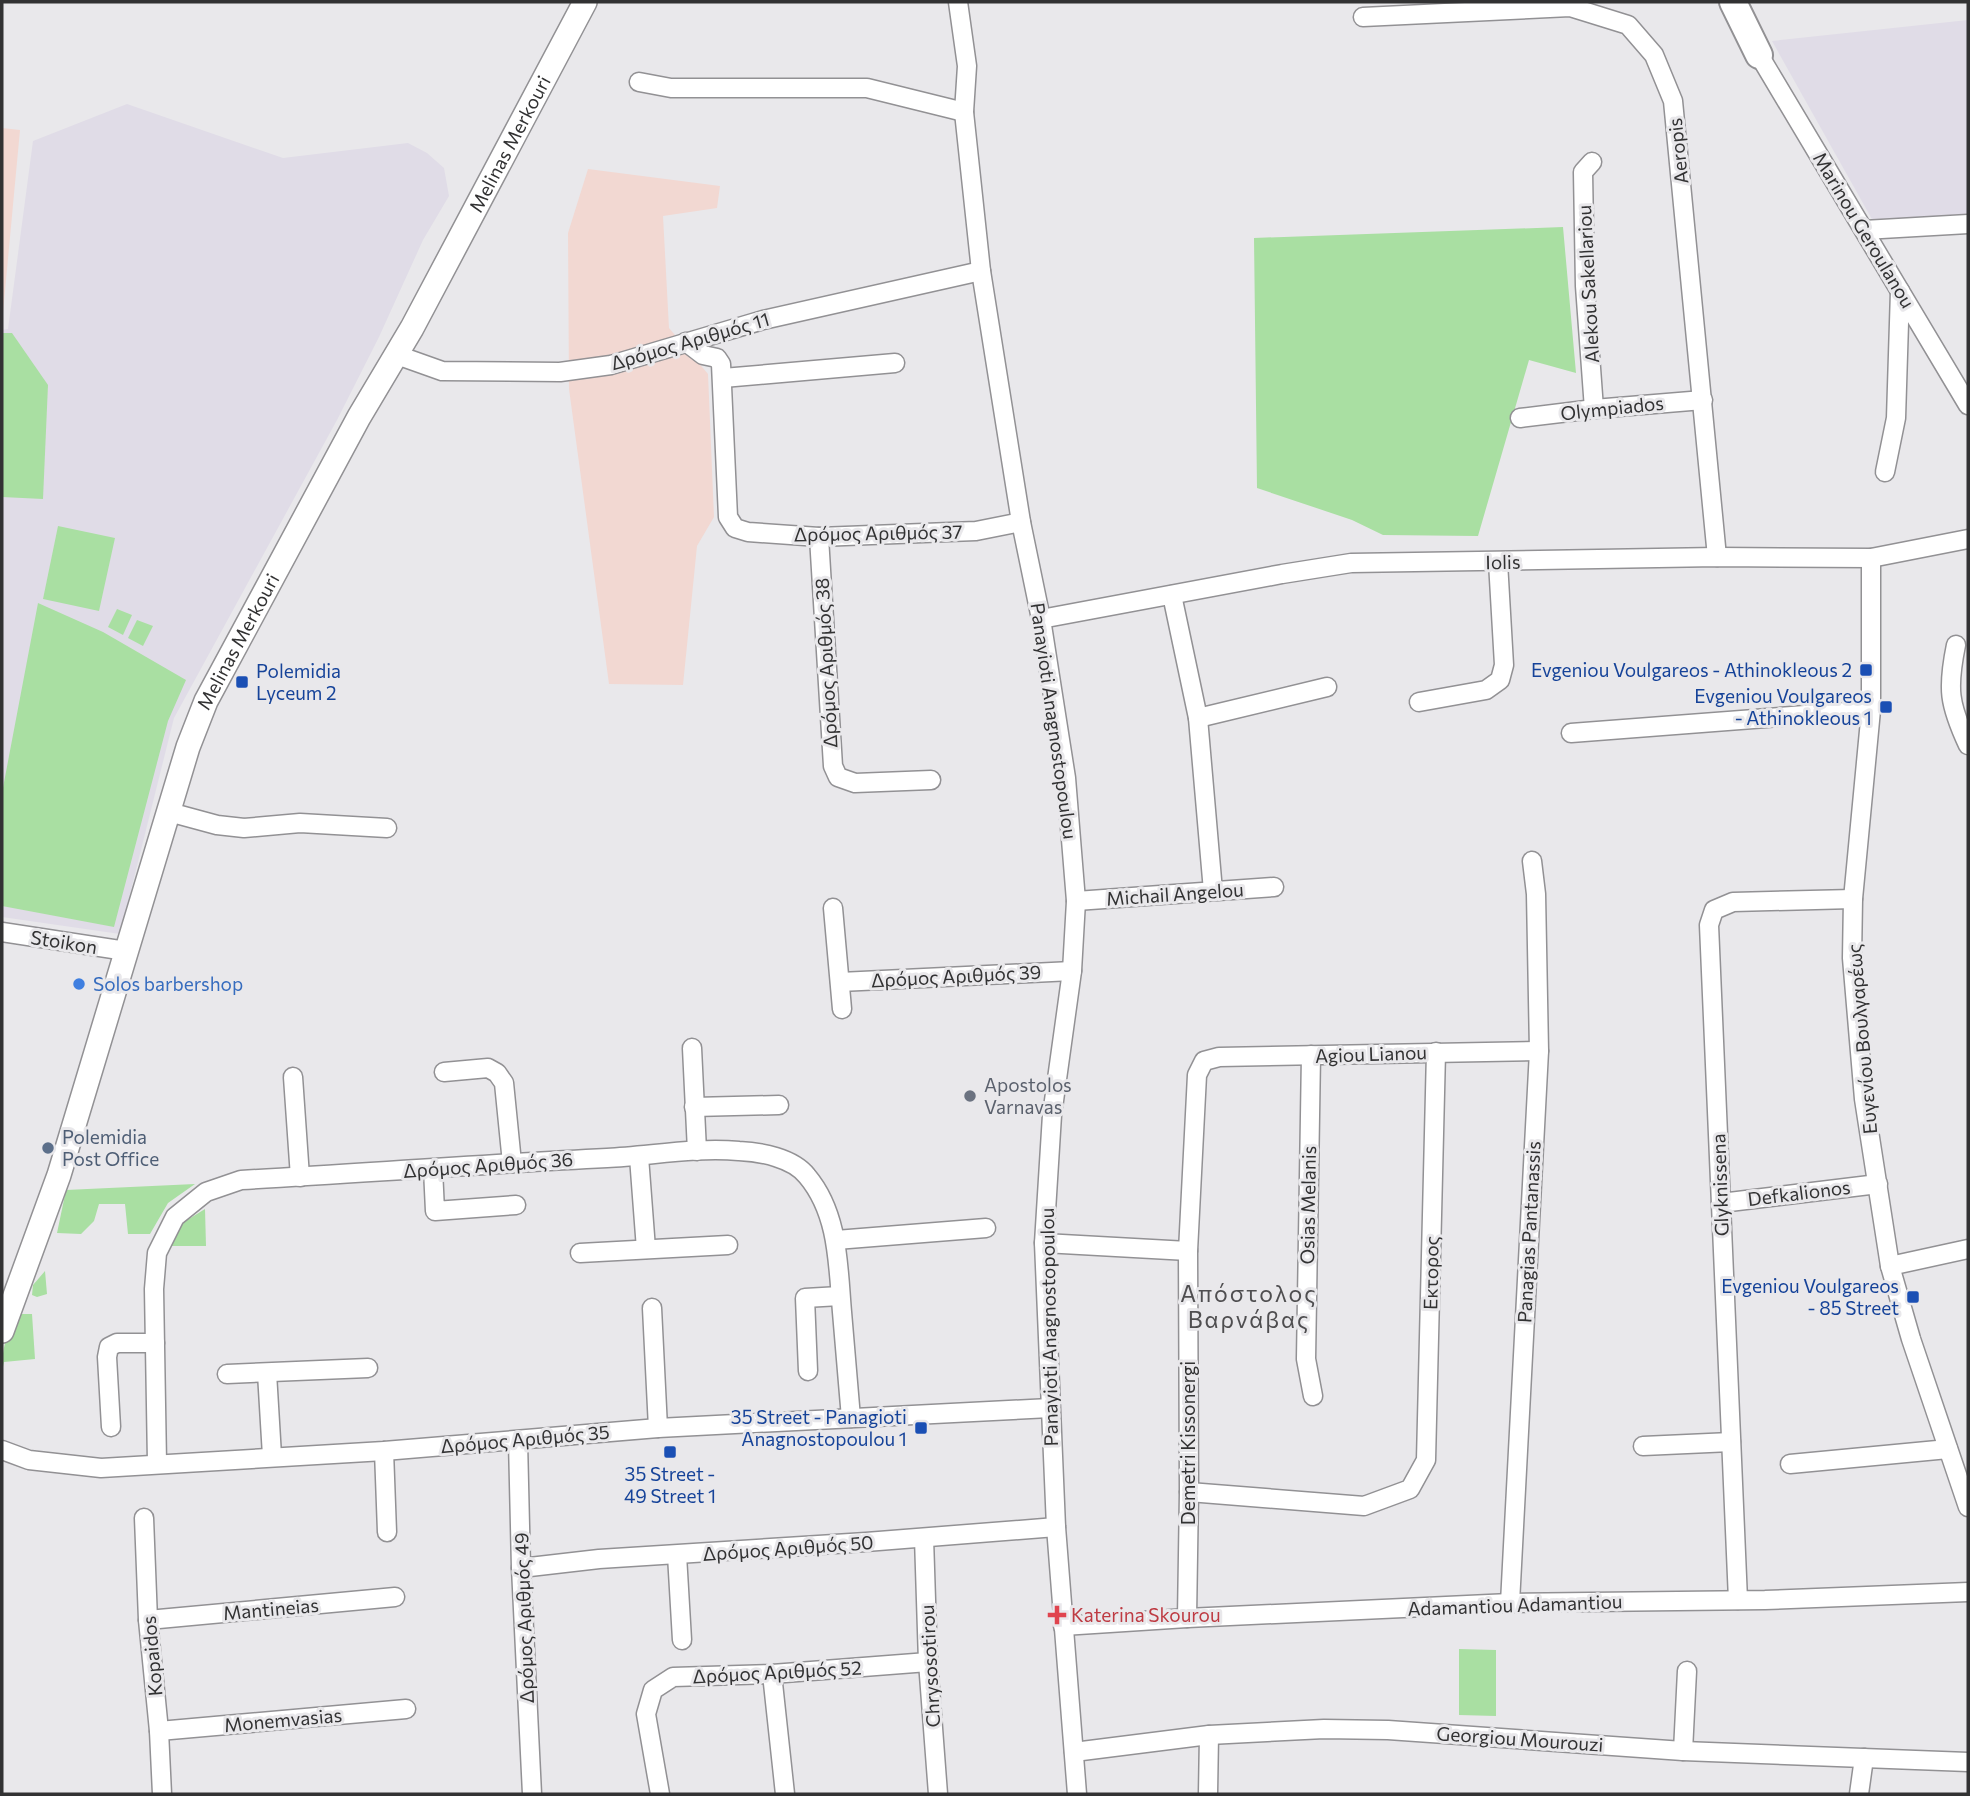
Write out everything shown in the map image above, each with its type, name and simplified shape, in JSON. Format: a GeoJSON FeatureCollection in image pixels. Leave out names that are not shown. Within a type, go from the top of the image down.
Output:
{"type":"FeatureCollection","features":[{"type":"Feature","properties":{"kind":"highway"},"geometry":{"type":"LineString","coordinates":[[1733,2],[1759,55]]}},
{"type":"Feature","properties":{"kind":"highway"},"geometry":{"type":"LineString","coordinates":[[1752,2],[1759,55]]}},
{"type":"Feature","properties":{"kind":"main road","name":"Melinas Merkouri"},"geometry":{"type":"LineString","coordinates":[[2,1331],[59,1175],[188,747],[206,701],[359,417],[397,355],[585,2]]}},
{"type":"Feature","properties":{"kind":"street","name":"Panayioti Anagnostopoulou"},"geometry":{"type":"LineString","coordinates":[[958,2],[967,66],[964,112],[981,271],[1066,778],[1076,901],[1072,971],[1052,1115],[1044,1243],[1056,1527],[1077,1794]]}},
{"type":"Feature","properties":{"kind":"street","name":"Aeropis"},"geometry":{"type":"LineString","coordinates":[[1363,17],[1570,7],[1628,25],[1654,55],[1673,101],[1717,557]]}},
{"type":"Feature","properties":{"kind":"street","name":"Marinou Geroulanou"},"geometry":{"type":"LineString","coordinates":[[1759,55],[1968,405]]}},
{"type":"Feature","properties":{"kind":"street"},"geometry":{"type":"LineString","coordinates":[[639,82],[671,88],[867,89],[964,112]]}},
{"type":"Feature","properties":{"kind":"street","name":"Alekou Sakellariou"},"geometry":{"type":"LineString","coordinates":[[1592,162],[1583,172],[1585,286],[1594,409]]}},
{"type":"Feature","properties":{"kind":"street"},"geometry":{"type":"LineString","coordinates":[[1864,230],[1968,224]]}},
{"type":"Feature","properties":{"kind":"street","name":"Δρόμος Αριθμός 11"},"geometry":{"type":"LineString","coordinates":[[397,355],[442,371],[561,372],[611,365],[763,320],[981,271]]}},
{"type":"Feature","properties":{"kind":"street"},"geometry":{"type":"LineString","coordinates":[[1885,472],[1896,418],[1900,291]]}},
{"type":"Feature","properties":{"kind":"street"},"geometry":{"type":"LineString","coordinates":[[686,342],[703,355],[717,358],[722,364],[723,377],[895,363]]}},
{"type":"Feature","properties":{"kind":"street","name":"Δρόμος Αριθμός 37"},"geometry":{"type":"LineString","coordinates":[[723,377],[729,517],[734,528],[748,532],[819,537],[976,531],[1021,522]]}},
{"type":"Feature","properties":{"kind":"street","name":"Olympiados"},"geometry":{"type":"LineString","coordinates":[[1520,418],[1703,400]]}},
{"type":"Feature","properties":{"kind":"street","name":"Δρόμος Αριθμός 38"},"geometry":{"type":"LineString","coordinates":[[819,537],[833,766],[838,777],[855,783],[931,780]]}},
{"type":"Feature","properties":{"kind":"street","name":"Iolis"},"geometry":{"type":"LineString","coordinates":[[1041,619],[1350,563],[1717,557],[1871,558],[1968,539]]}},
{"type":"Feature","properties":{"kind":"street","name":"Ευγενίου Βουλγαρέως"},"geometry":{"type":"LineString","coordinates":[[1871,558],[1871,710],[1853,899],[1852,958],[1864,1099],[1890,1266],[1911,1339],[1968,1507]]}},
{"type":"Feature","properties":{"kind":"street"},"geometry":{"type":"LineString","coordinates":[[1419,702],[1486,690],[1500,680],[1504,665],[1498,562]]}},
{"type":"Feature","properties":{"kind":"street"},"geometry":{"type":"LineString","coordinates":[[1172,594],[1198,718],[1213,891]]}},
{"type":"Feature","properties":{"kind":"street"},"geometry":{"type":"LineString","coordinates":[[1956,645],[1950,677],[1954,713],[1968,745]]}},
{"type":"Feature","properties":{"kind":"street"},"geometry":{"type":"LineString","coordinates":[[1198,718],[1327,687]]}},
{"type":"Feature","properties":{"kind":"street"},"geometry":{"type":"LineString","coordinates":[[1571,733],[1871,710]]}},
{"type":"Feature","properties":{"kind":"street"},"geometry":{"type":"LineString","coordinates":[[169,812],[217,825],[244,828],[300,823],[387,828]]}},
{"type":"Feature","properties":{"kind":"street","name":"Panagias Pantanassis"},"geometry":{"type":"LineString","coordinates":[[1510,1603],[1539,1051],[1536,894],[1532,860]]}},
{"type":"Feature","properties":{"kind":"street","name":"Michail Angelou"},"geometry":{"type":"LineString","coordinates":[[1076,901],[1274,887]]}},
{"type":"Feature","properties":{"kind":"street","name":"Glyknissena"},"geometry":{"type":"LineString","coordinates":[[1738,1600],[1709,925],[1714,910],[1733,902],[1853,899]]}},
{"type":"Feature","properties":{"kind":"street"},"geometry":{"type":"LineString","coordinates":[[833,908],[842,1009]]}},
{"type":"Feature","properties":{"kind":"street","name":"Stoikon"},"geometry":{"type":"LineString","coordinates":[[2,932],[126,951]]}},
{"type":"Feature","properties":{"kind":"street","name":"Δρόμος Αριθμός 39"},"geometry":{"type":"LineString","coordinates":[[840,982],[1072,971]]}},
{"type":"Feature","properties":{"kind":"street"},"geometry":{"type":"LineString","coordinates":[[692,1048],[696,1151]]}},
{"type":"Feature","properties":{"kind":"street","name":"Agiou Lianou"},"geometry":{"type":"LineString","coordinates":[[1204,1061],[1219,1057],[1539,1051]]}},
{"type":"Feature","properties":{"kind":"street","name":"Εκτορος"},"geometry":{"type":"LineString","coordinates":[[1189,1492],[1364,1506],[1410,1489],[1426,1460],[1436,1052]]}},
{"type":"Feature","properties":{"kind":"street","name":"Osias Melanis"},"geometry":{"type":"LineString","coordinates":[[1311,1055],[1306,1359],[1313,1396]]}},
{"type":"Feature","properties":{"kind":"street","name":"Demetri Kissonergi"},"geometry":{"type":"LineString","coordinates":[[1186,1618],[1189,1492],[1188,1251],[1198,1075],[1204,1061]]}},
{"type":"Feature","properties":{"kind":"street"},"geometry":{"type":"LineString","coordinates":[[444,1072],[488,1068],[497,1073],[503,1083],[512,1163]]}},
{"type":"Feature","properties":{"kind":"street"},"geometry":{"type":"LineString","coordinates":[[293,1077],[300,1177]]}},
{"type":"Feature","properties":{"kind":"street"},"geometry":{"type":"LineString","coordinates":[[694,1107],[779,1105]]}},
{"type":"Feature","properties":{"kind":"street","name":"Δρόμος Αριθμός 36"},"geometry":{"type":"LineString","coordinates":[[157,1463],[154,1289],[157,1254],[175,1217],[205,1192],[241,1180],[639,1157],[696,1151],[737,1150],[785,1161],[806,1174],[824,1202],[836,1240],[851,1418]]}},
{"type":"Feature","properties":{"kind":"street"},"geometry":{"type":"LineString","coordinates":[[639,1157],[646,1249]]}},
{"type":"Feature","properties":{"kind":"street"},"geometry":{"type":"LineString","coordinates":[[433,1169],[435,1211],[516,1205]]}},
{"type":"Feature","properties":{"kind":"street","name":"Defkalionos"},"geometry":{"type":"LineString","coordinates":[[1721,1203],[1878,1184]]}},
{"type":"Feature","properties":{"kind":"street"},"geometry":{"type":"LineString","coordinates":[[836,1240],[986,1228]]}},
{"type":"Feature","properties":{"kind":"street"},"geometry":{"type":"LineString","coordinates":[[1044,1243],[1188,1251]]}},
{"type":"Feature","properties":{"kind":"street"},"geometry":{"type":"LineString","coordinates":[[580,1253],[728,1245]]}},
{"type":"Feature","properties":{"kind":"street"},"geometry":{"type":"LineString","coordinates":[[1890,1266],[1968,1249]]}},
{"type":"Feature","properties":{"kind":"street"},"geometry":{"type":"LineString","coordinates":[[808,1371],[805,1297],[840,1296]]}},
{"type":"Feature","properties":{"kind":"street"},"geometry":{"type":"LineString","coordinates":[[652,1308],[658,1428]]}},
{"type":"Feature","properties":{"kind":"street"},"geometry":{"type":"LineString","coordinates":[[111,1427],[107,1357],[109,1348],[117,1343],[155,1343]]}},
{"type":"Feature","properties":{"kind":"street"},"geometry":{"type":"LineString","coordinates":[[227,1374],[368,1367]]}},
{"type":"Feature","properties":{"kind":"street"},"geometry":{"type":"LineString","coordinates":[[267,1373],[272,1456]]}},
{"type":"Feature","properties":{"kind":"street","name":"Δρόμος Αριθμός 35"},"geometry":{"type":"LineString","coordinates":[[2,1450],[29,1461],[101,1468],[384,1451],[658,1428],[1050,1408]]}},
{"type":"Feature","properties":{"kind":"street","name":"Δρόμος Αριθμός 49"},"geometry":{"type":"LineString","coordinates":[[519,1441],[521,1568],[532,1794]]}},
{"type":"Feature","properties":{"kind":"street"},"geometry":{"type":"LineString","coordinates":[[1643,1446],[1731,1442]]}},
{"type":"Feature","properties":{"kind":"street"},"geometry":{"type":"LineString","coordinates":[[1790,1464],[1948,1449]]}},
{"type":"Feature","properties":{"kind":"street"},"geometry":{"type":"LineString","coordinates":[[384,1451],[387,1532]]}},
{"type":"Feature","properties":{"kind":"street","name":"Kopaidos"},"geometry":{"type":"LineString","coordinates":[[144,1518],[148,1620],[162,1794]]}},
{"type":"Feature","properties":{"kind":"street","name":"Δρόμος Αριθμός 50"},"geometry":{"type":"LineString","coordinates":[[521,1568],[599,1559],[677,1556],[1056,1527]]}},
{"type":"Feature","properties":{"kind":"street","name":"Chrysosotirou"},"geometry":{"type":"LineString","coordinates":[[924,1538],[928,1662],[938,1794]]}},
{"type":"Feature","properties":{"kind":"street"},"geometry":{"type":"LineString","coordinates":[[677,1556],[682,1640]]}},
{"type":"Feature","properties":{"kind":"street","name":"Adamantiou Adamantiou"},"geometry":{"type":"LineString","coordinates":[[1063,1626],[1510,1603],[1738,1600],[1968,1592]]}},
{"type":"Feature","properties":{"kind":"street","name":"Mantineias"},"geometry":{"type":"LineString","coordinates":[[148,1620],[395,1597]]}},
{"type":"Feature","properties":{"kind":"street","name":"Δρόμος Αριθμός 52"},"geometry":{"type":"LineString","coordinates":[[660,1794],[646,1714],[653,1690],[673,1677],[772,1674],[928,1662]]}},
{"type":"Feature","properties":{"kind":"street"},"geometry":{"type":"LineString","coordinates":[[1684,1751],[1687,1671]]}},
{"type":"Feature","properties":{"kind":"street"},"geometry":{"type":"LineString","coordinates":[[772,1674],[785,1794]]}},
{"type":"Feature","properties":{"kind":"street","name":"Monemvasias"},"geometry":{"type":"LineString","coordinates":[[159,1731],[406,1709]]}},
{"type":"Feature","properties":{"kind":"street","name":"Georgiou Mourouzi"},"geometry":{"type":"LineString","coordinates":[[1073,1752],[1209,1735],[1324,1729],[1388,1730],[1684,1751],[1968,1762]]}},
{"type":"Feature","properties":{"kind":"street"},"geometry":{"type":"LineString","coordinates":[[1208,1794],[1209,1735]]}},
{"type":"Feature","properties":{"kind":"street"},"geometry":{"type":"LineString","coordinates":[[1858,1794],[1864,1758]]}},
{"type":"Feature","properties":{"kind":"shaded area"},"geometry":{"type":"Polygon","coordinates":[[[1968,20],[1968,214],[1873,221],[1772,41],[1968,20]]]}},
{"type":"Feature","properties":{"kind":"shaded area"},"geometry":{"type":"Polygon","coordinates":[[[127,104],[283,158],[408,143],[427,153],[444,168],[449,196],[423,240],[379,337],[337,420],[174,718],[120,934],[2,917],[2,330],[8,329],[33,141],[127,104]]]}},
{"type":"Feature","properties":{"kind":"shaded area"},"geometry":{"type":"Polygon","coordinates":[[[2,128],[20,130],[2,323],[2,128]]]}},
{"type":"Feature","properties":{"kind":"shaded area"},"geometry":{"type":"Polygon","coordinates":[[[588,169],[720,186],[717,208],[663,216],[669,328],[708,374],[714,517],[697,546],[683,685],[609,684],[569,389],[568,233],[588,169]]]}},
{"type":"Feature","properties":{"kind":"green space"},"geometry":{"type":"Polygon","coordinates":[[[1563,227],[1576,373],[1529,360],[1478,536],[1383,535],[1352,520],[1257,488],[1254,238],[1563,227]]]}},
{"type":"Feature","properties":{"kind":"green space"},"geometry":{"type":"Polygon","coordinates":[[[2,333],[12,333],[48,385],[43,499],[2,497],[2,333]]]}},
{"type":"Feature","properties":{"kind":"green space"},"geometry":{"type":"Polygon","coordinates":[[[58,526],[115,538],[99,611],[43,599],[58,526]]]}},
{"type":"Feature","properties":{"kind":"green space"},"geometry":{"type":"Polygon","coordinates":[[[38,603],[103,632],[186,680],[168,721],[114,927],[2,906],[2,793],[38,603]]]}},
{"type":"Feature","properties":{"kind":"green space"},"geometry":{"type":"Polygon","coordinates":[[[117,609],[132,615],[123,635],[108,627],[117,609]]]}},
{"type":"Feature","properties":{"kind":"green space"},"geometry":{"type":"Polygon","coordinates":[[[137,620],[153,626],[143,646],[128,638],[137,620]]]}},
{"type":"Feature","properties":{"kind":"green space"},"geometry":{"type":"Polygon","coordinates":[[[195,1184],[168,1203],[150,1234],[128,1234],[125,1204],[99,1204],[94,1221],[81,1234],[57,1233],[66,1190],[195,1184]]]}},
{"type":"Feature","properties":{"kind":"green space"},"geometry":{"type":"Polygon","coordinates":[[[205,1209],[206,1246],[167,1246],[184,1222],[205,1209]]]}},
{"type":"Feature","properties":{"kind":"green space"},"geometry":{"type":"Polygon","coordinates":[[[45,1271],[47,1294],[37,1297],[32,1295],[33,1285],[45,1271]]]}},
{"type":"Feature","properties":{"kind":"green space"},"geometry":{"type":"Polygon","coordinates":[[[20,1314],[32,1314],[35,1359],[4,1362],[2,1372],[6,1342],[20,1314]]]}},
{"type":"Feature","properties":{"kind":"green space"},"geometry":{"type":"Polygon","coordinates":[[[1459,1649],[1496,1650],[1496,1716],[1459,1715],[1459,1649]]]}},
{"type":"Feature","properties":{"kind":"place","name":"Evgeniou Voulgareos - Athinokleous 2"},"geometry":{"type":"Point","coordinates":[1866,670]}},
{"type":"Feature","properties":{"kind":"place","name":"Polemidia Lyceum 2"},"geometry":{"type":"Point","coordinates":[242,682]}},
{"type":"Feature","properties":{"kind":"place","name":"Evgeniou Voulgareos - Athinokleous 1"},"geometry":{"type":"Point","coordinates":[1886,707]}},
{"type":"Feature","properties":{"kind":"place","name":"Solos barbershop"},"geometry":{"type":"Point","coordinates":[79,984]}},
{"type":"Feature","properties":{"kind":"place","name":"Apostolos Varnavas"},"geometry":{"type":"Point","coordinates":[970,1096]}},
{"type":"Feature","properties":{"kind":"place","name":"Polemidia Post Office"},"geometry":{"type":"Point","coordinates":[48,1148]}},
{"type":"Feature","properties":{"kind":"place","name":"Evgeniou Voulgareos - 85 Street"},"geometry":{"type":"Point","coordinates":[1913,1297]}},
{"type":"Feature","properties":{"kind":"place","name":"35 Street - Panagioti Anagnostopoulou 1"},"geometry":{"type":"Point","coordinates":[921,1428]}},
{"type":"Feature","properties":{"kind":"place","name":"35 Street - 49 Street 1"},"geometry":{"type":"Point","coordinates":[670,1452]}},
{"type":"Feature","properties":{"kind":"place","name":"Katerina Skourou"},"geometry":{"type":"Point","coordinates":[1057,1615]}},
{"type":"Feature","properties":{"kind":"district","name":"Απόστολος Βαρνάβας"},"geometry":{"type":"Point","coordinates":[1249,1307]}}]}
